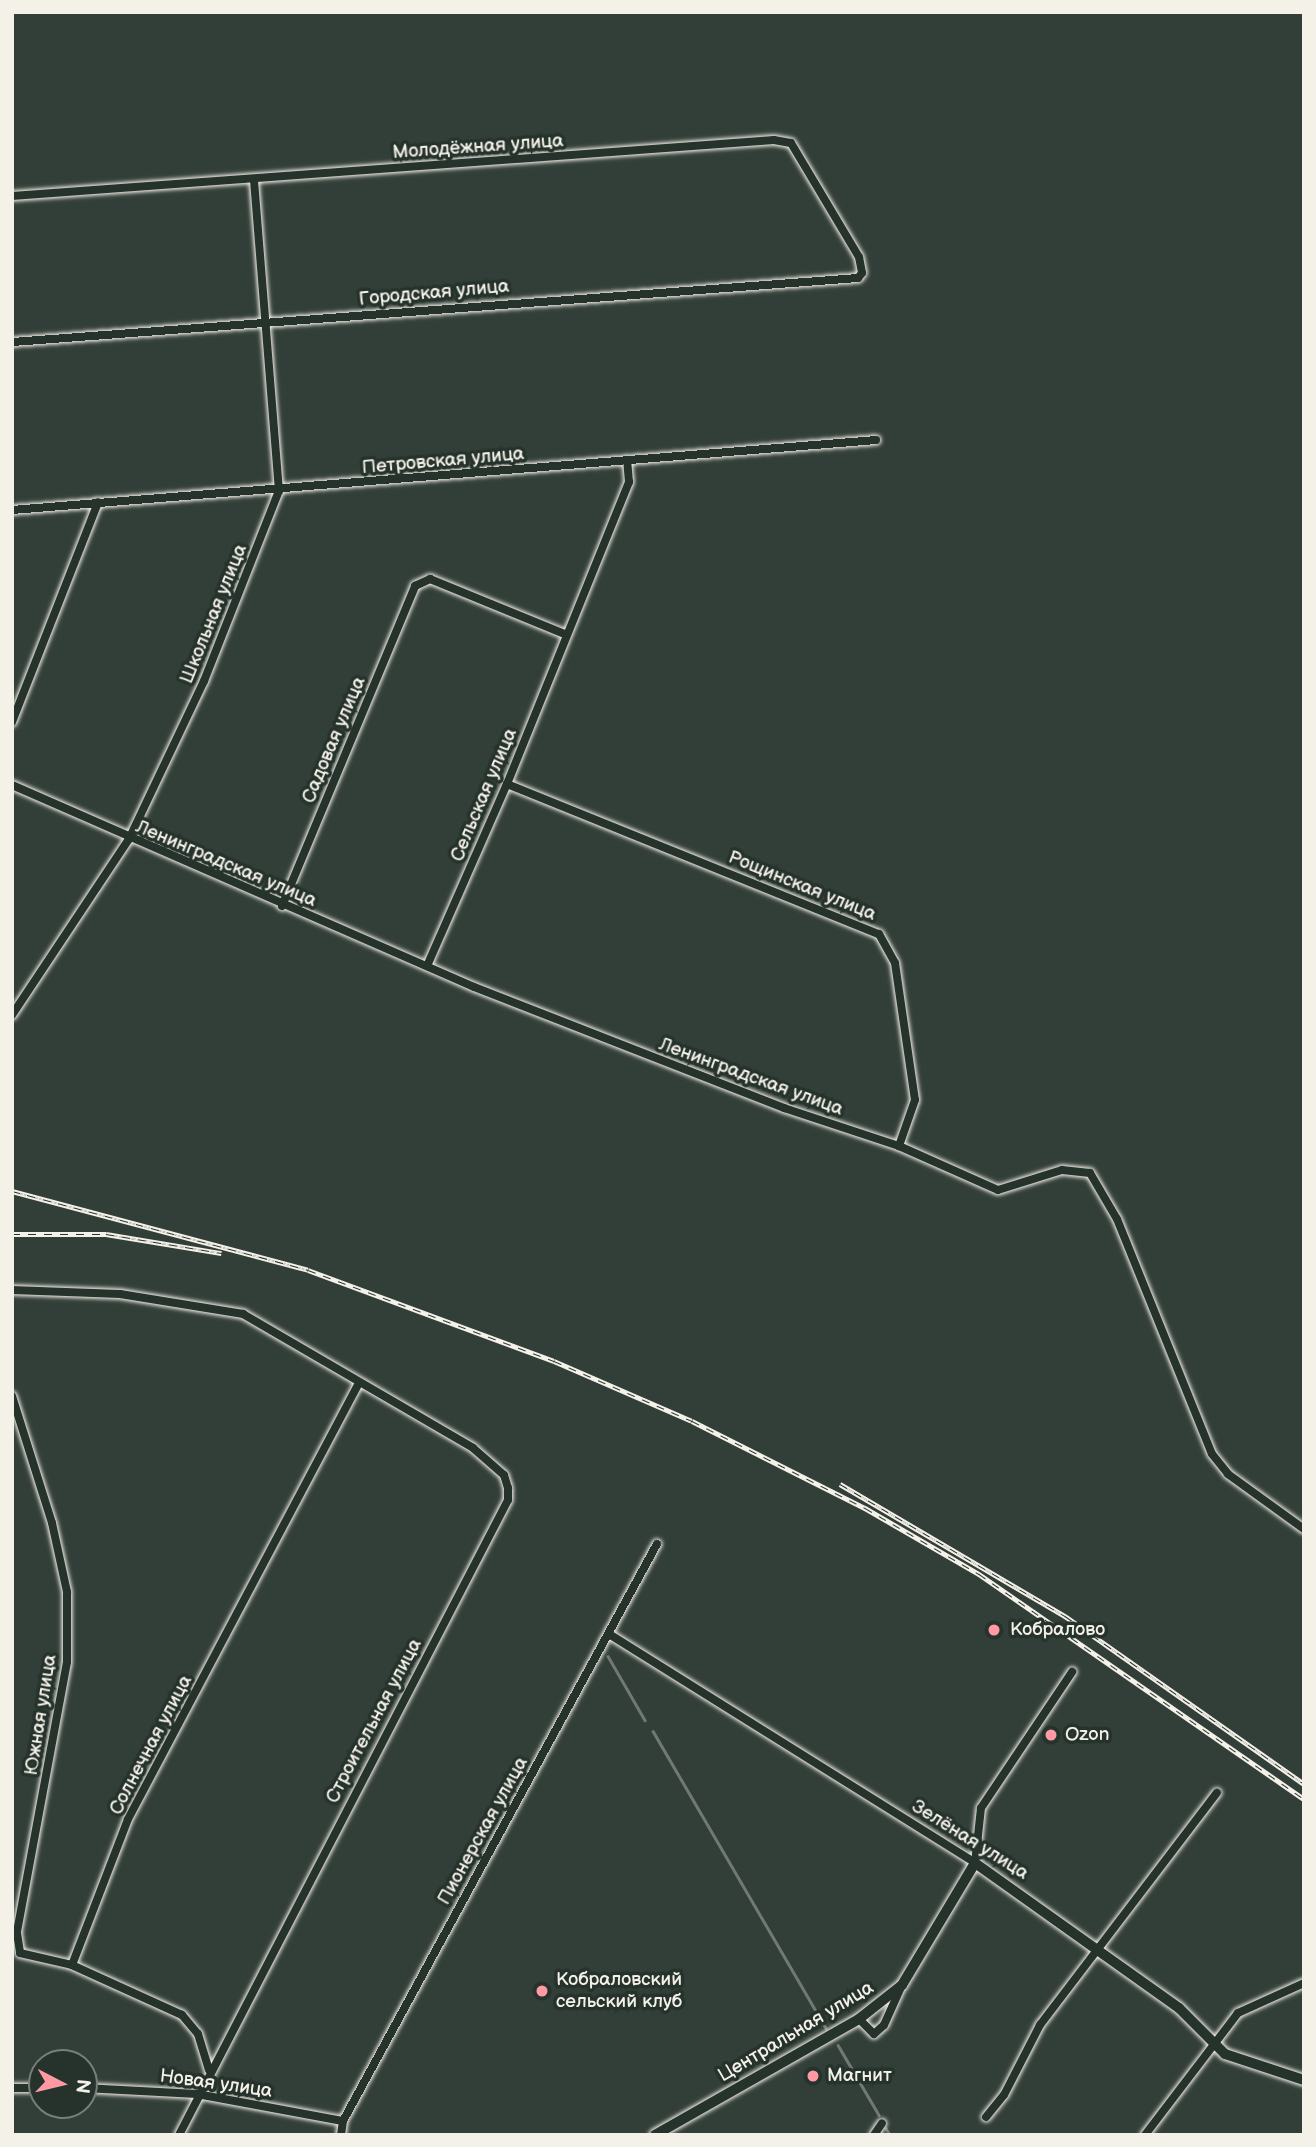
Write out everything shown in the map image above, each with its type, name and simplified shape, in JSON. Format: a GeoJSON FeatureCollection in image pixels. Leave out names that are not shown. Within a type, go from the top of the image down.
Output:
{"type":"FeatureCollection","features":[{"type":"Feature","properties":{"kind":"street","name":"Молодёжная улица"},"geometry":{"type":"LineString","coordinates":[[12,196],[774,140],[791,144],[859,257],[862,273],[858,278]]}},
{"type":"Feature","properties":{"kind":"street","name":"Школьная улица"},"geometry":{"type":"LineString","coordinates":[[12,1015],[130,839],[199,693],[279,491],[268,324],[254,179]]}},
{"type":"Feature","properties":{"kind":"street","name":"Городская улица"},"geometry":{"type":"LineString","coordinates":[[12,342],[268,324],[410,309],[858,278]]}},
{"type":"Feature","properties":{"kind":"street","name":"Петровская улица"},"geometry":{"type":"LineString","coordinates":[[12,510],[279,491],[876,440]]}},
{"type":"Feature","properties":{"kind":"street","name":"Сельская улица"},"geometry":{"type":"LineString","coordinates":[[427,966],[507,784],[629,482],[627,460]]}},
{"type":"Feature","properties":{"kind":"street"},"geometry":{"type":"LineString","coordinates":[[12,722],[98,502]]}},
{"type":"Feature","properties":{"kind":"street","name":"Садовая улица"},"geometry":{"type":"LineString","coordinates":[[282,906],[419,583],[430,579],[565,635]]}},
{"type":"Feature","properties":{"kind":"street","name":"Рощинская улица"},"geometry":{"type":"LineString","coordinates":[[507,784],[879,934],[895,963],[915,1100],[898,1146]]}},
{"type":"Feature","properties":{"kind":"street","name":"Ленинградская улица"},"geometry":{"type":"LineString","coordinates":[[12,785],[282,906],[427,966],[783,1108],[898,1146],[998,1190],[1062,1170],[1075,1168],[1090,1173],[1117,1219],[1212,1454],[1228,1474],[1304,1529]]}},
{"type":"Feature","properties":{"kind":"street","name":"Строительная улица"},"geometry":{"type":"LineString","coordinates":[[12,1290],[120,1294],[243,1314],[492,1462],[504,1475],[508,1500],[209,2070],[179,2135]]}},
{"type":"Feature","properties":{"kind":"street","name":"Солнечная улица"},"geometry":{"type":"LineString","coordinates":[[72,1965],[128,1819],[359,1383]]}},
{"type":"Feature","properties":{"kind":"street","name":"Южная улица"},"geometry":{"type":"LineString","coordinates":[[12,1396],[52,1523],[67,1592],[67,1662],[16,1933],[20,1954],[72,1965]]}},
{"type":"Feature","properties":{"kind":"street","name":"Пионерская улица"},"geometry":{"type":"LineString","coordinates":[[341,2135],[343,2121],[657,1544]]}},
{"type":"Feature","properties":{"kind":"street","name":"Зелёная улица"},"geometry":{"type":"LineString","coordinates":[[609,1634],[975,1863],[1179,2008],[1212,2043],[1240,2062],[1304,2080]]}},
{"type":"Feature","properties":{"kind":"street"},"geometry":{"type":"LineString","coordinates":[[975,1863],[981,1808],[1072,1672]]}},
{"type":"Feature","properties":{"kind":"street"},"geometry":{"type":"LineString","coordinates":[[986,2117],[1004,2095],[1040,2025],[1217,1793]]}},
{"type":"Feature","properties":{"kind":"street","name":"Центральная улица"},"geometry":{"type":"LineString","coordinates":[[655,2135],[859,2019],[902,1985],[975,1863]]}},
{"type":"Feature","properties":{"kind":"street"},"geometry":{"type":"LineString","coordinates":[[72,1965],[182,2015],[198,2034],[209,2070]]}},
{"type":"Feature","properties":{"kind":"street"},"geometry":{"type":"LineString","coordinates":[[1145,2135],[1212,2043],[1238,2013],[1304,1983]]}},
{"type":"Feature","properties":{"kind":"street"},"geometry":{"type":"LineString","coordinates":[[859,2019],[874,2034],[884,2025],[902,1985]]}},
{"type":"Feature","properties":{"kind":"street","name":"Новая улица"},"geometry":{"type":"LineString","coordinates":[[98,2089],[197,2094],[343,2121]]}},
{"type":"Feature","properties":{"kind":"street"},"geometry":{"type":"LineString","coordinates":[[874,2135],[882,2123]]}},
{"type":"Feature","properties":{"kind":"waterway"},"geometry":{"type":"LineString","coordinates":[[608,1656],[645,1720]]}},
{"type":"Feature","properties":{"kind":"waterway"},"geometry":{"type":"LineString","coordinates":[[653,1731],[826,2028]]}},
{"type":"Feature","properties":{"kind":"waterway"},"geometry":{"type":"LineString","coordinates":[[838,2045],[879,2115]]}},
{"type":"Feature","properties":{"kind":"waterway"},"geometry":{"type":"LineString","coordinates":[[886,2128],[890,2135]]}},
{"type":"Feature","properties":{"kind":"railway"},"geometry":{"type":"LineString","coordinates":[[12,1191],[308,1270],[554,1361],[692,1421],[865,1508],[979,1574],[1304,1799]]}},
{"type":"Feature","properties":{"kind":"railway"},"geometry":{"type":"LineString","coordinates":[[12,1234],[106,1234],[221,1253]]}},
{"type":"Feature","properties":{"kind":"railway"},"geometry":{"type":"LineString","coordinates":[[840,1484],[1065,1616],[1304,1784]]}},
{"type":"Feature","properties":{"kind":"place","name":"Кобралово"},"geometry":{"type":"Point","coordinates":[994,1630]}},
{"type":"Feature","properties":{"kind":"place","name":"Ozon"},"geometry":{"type":"Point","coordinates":[1051,1735]}},
{"type":"Feature","properties":{"kind":"place","name":"Кобраловский сельский клуб"},"geometry":{"type":"Point","coordinates":[542,1991]}},
{"type":"Feature","properties":{"kind":"place","name":"Магнит"},"geometry":{"type":"Point","coordinates":[813,2076]}}]}
